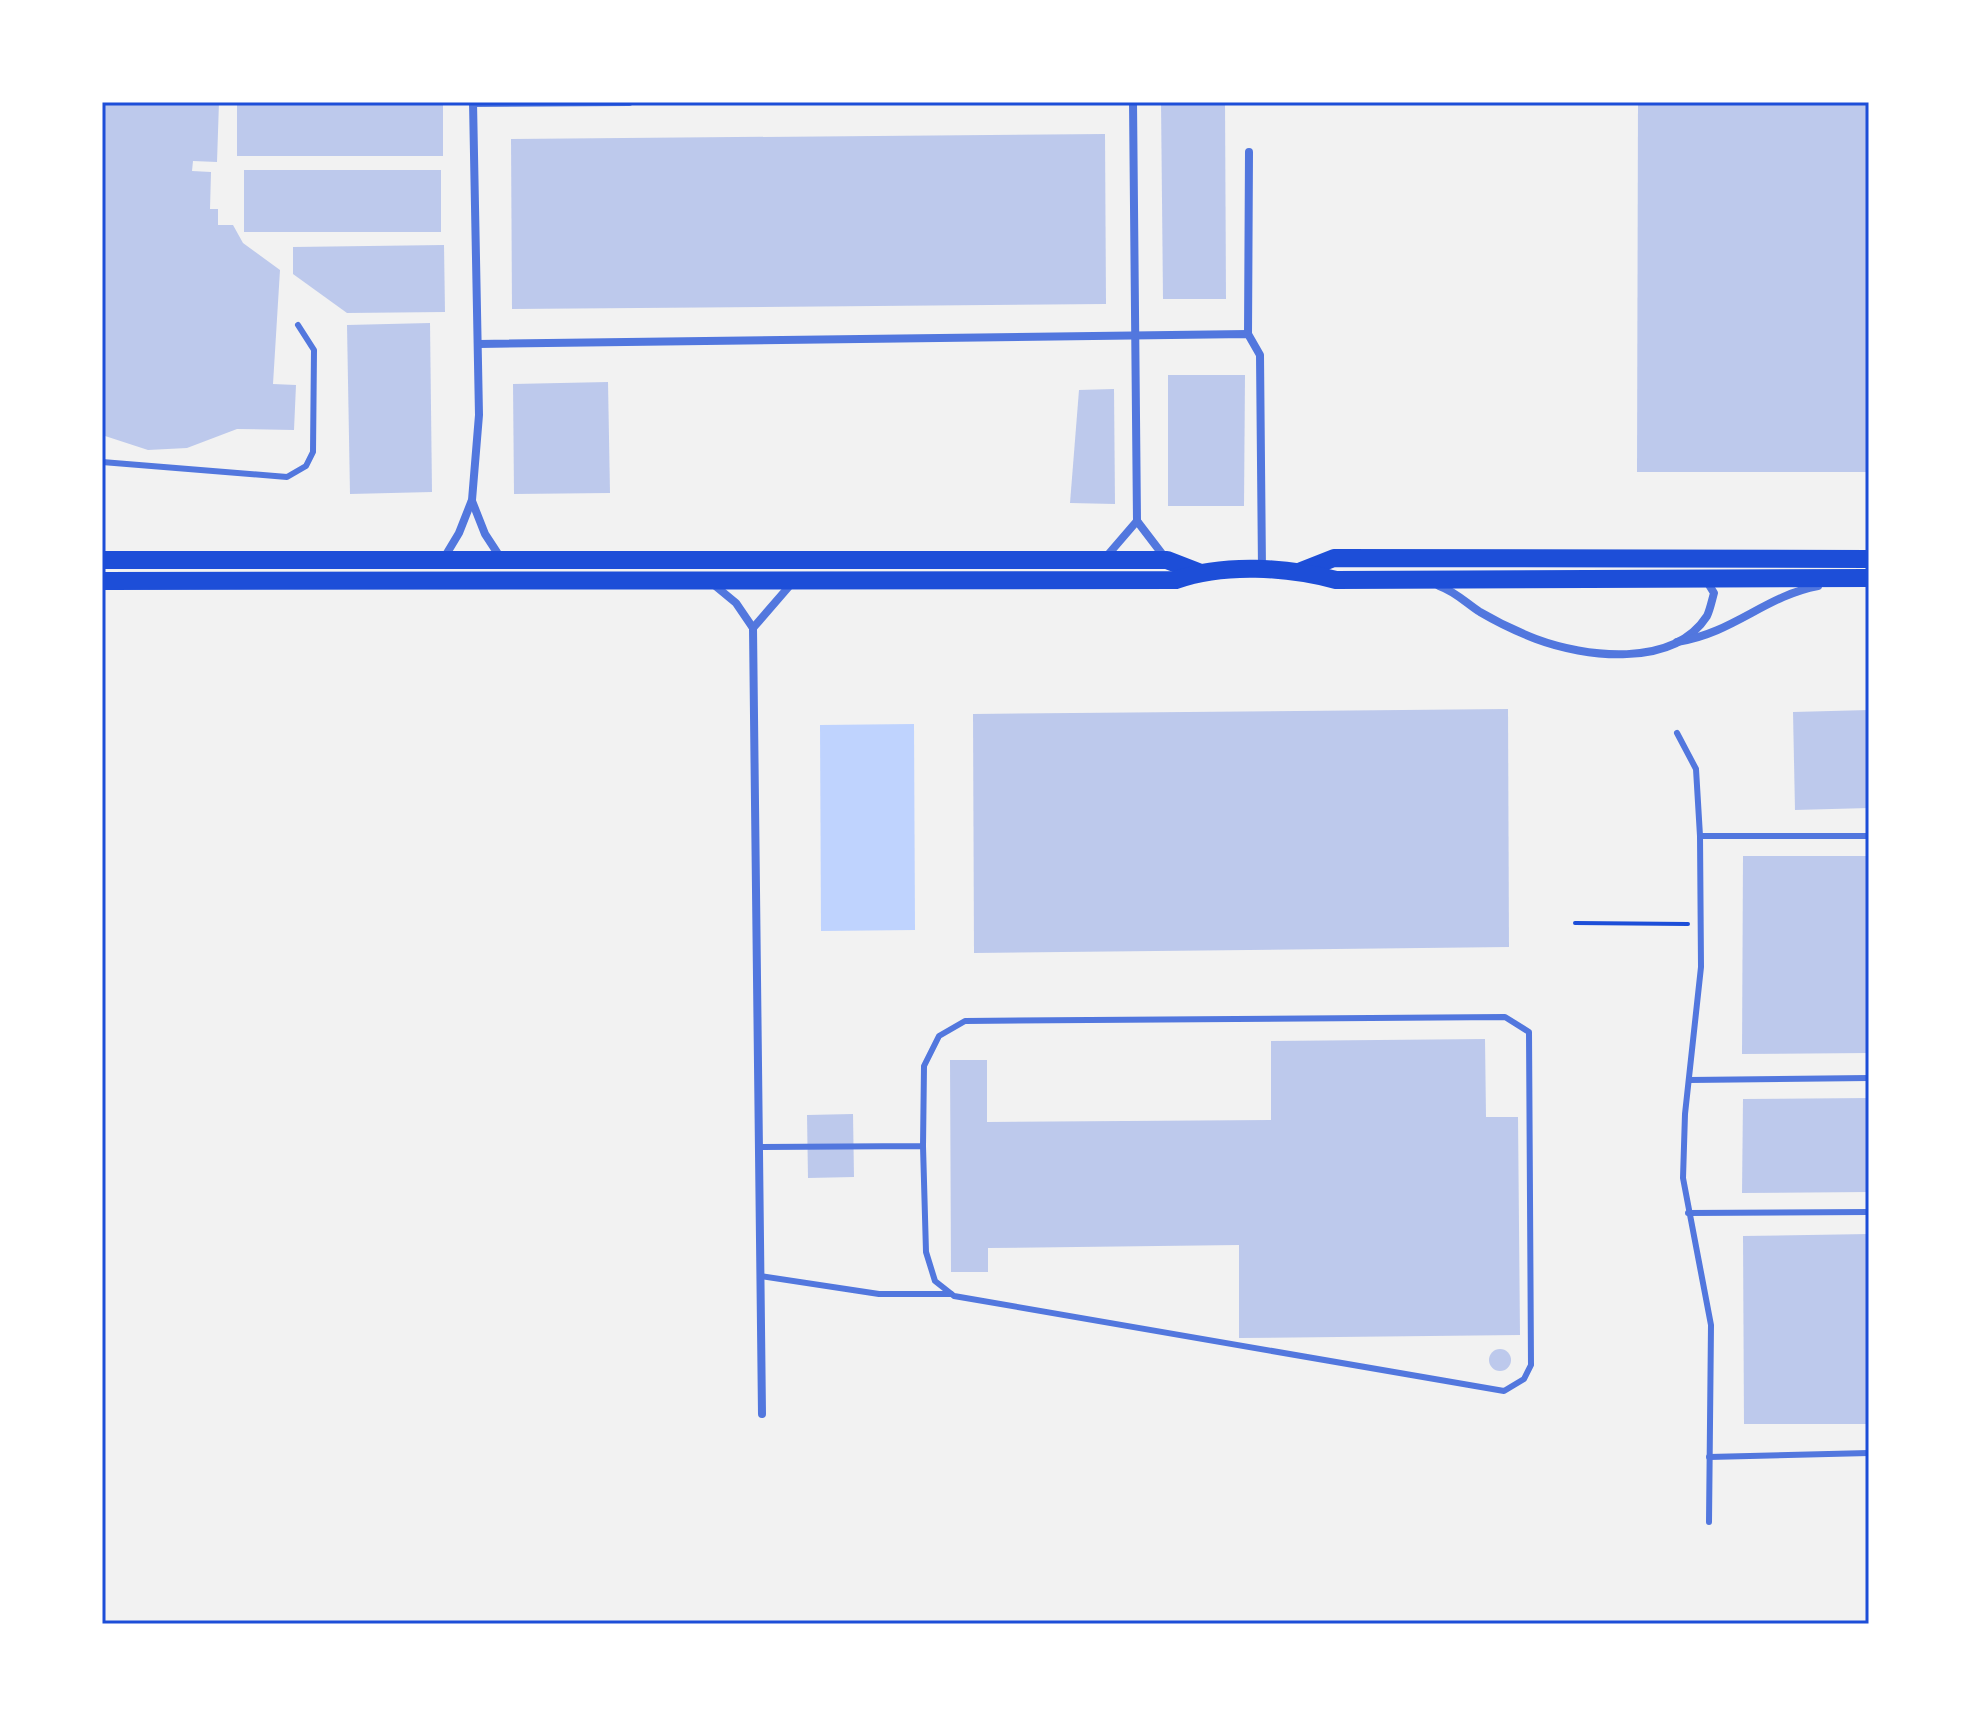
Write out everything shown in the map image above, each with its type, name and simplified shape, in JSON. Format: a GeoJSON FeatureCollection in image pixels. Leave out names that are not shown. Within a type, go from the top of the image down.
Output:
{"type":"FeatureCollection","features":[{"type":"Feature","properties":{"kind":"main road"},"geometry":{"type":"LineString","coordinates":[[1301,571],[1334,558],[1869,559]]}},
{"type":"Feature","properties":{"kind":"main road"},"geometry":{"type":"LineString","coordinates":[[102,560],[1167,560],[1198,572]]}},
{"type":"Feature","properties":{"kind":"main road"},"geometry":{"type":"LineString","coordinates":[[271,581],[421,570],[434,567],[442,560]]}},
{"type":"Feature","properties":{"kind":"main road"},"geometry":{"type":"LineString","coordinates":[[102,581],[1176,580],[1198,572],[1262,571],[1301,571],[1336,580],[1869,578]]}},
{"type":"Feature","properties":{"kind":"street"},"geometry":{"type":"LineString","coordinates":[[442,560],[459,533],[472,500],[479,415],[473,103],[629,102]]}},
{"type":"Feature","properties":{"kind":"street"},"geometry":{"type":"LineString","coordinates":[[1133,102],[1137,521],[1167,560]]}},
{"type":"Feature","properties":{"kind":"street"},"geometry":{"type":"LineString","coordinates":[[1249,152],[1248,334],[1260,355],[1262,571]]}},
{"type":"Feature","properties":{"kind":"street"},"geometry":{"type":"LineString","coordinates":[[479,344],[1248,334]]}},
{"type":"Feature","properties":{"kind":"street"},"geometry":{"type":"LineString","coordinates":[[472,500],[485,534],[503,562]]}},
{"type":"Feature","properties":{"kind":"street"},"geometry":{"type":"LineString","coordinates":[[1103,561],[1137,521]]}},
{"type":"Feature","properties":{"kind":"street"},"geometry":{"type":"LineString","coordinates":[[1666,560],[1704,578],[1714,593],[1706,616],[1672,643]]}},
{"type":"Feature","properties":{"kind":"street"},"geometry":{"type":"LineString","coordinates":[[1424,579],[1454,591],[1481,612],[1536,639],[1597,655],[1648,651],[1672,643],[1705,638],[1755,614],[1786,593],[1817,586],[1834,578]]}},
{"type":"Feature","properties":{"kind":"street"},"geometry":{"type":"LineString","coordinates":[[710,581],[736,603],[753,628],[762,1414]]}},
{"type":"Feature","properties":{"kind":"street"},"geometry":{"type":"LineString","coordinates":[[753,628],[794,581]]}},
{"type":"Feature","properties":{"kind":"lane"},"geometry":{"type":"LineString","coordinates":[[102,462],[287,477],[306,466],[313,452],[314,350],[298,325]]}},
{"type":"Feature","properties":{"kind":"lane"},"geometry":{"type":"LineString","coordinates":[[1677,733],[1696,769],[1700,836],[1703,924],[1683,1143],[1688,1213],[1711,1325],[1709,1522]]}},
{"type":"Feature","properties":{"kind":"lane"},"geometry":{"type":"LineString","coordinates":[[1700,836],[1869,836]]}},
{"type":"Feature","properties":{"kind":"lane"},"geometry":{"type":"LineString","coordinates":[[760,1276],[879,1294],[951,1294],[1504,1391],[1524,1379],[1531,1365],[1529,1032],[1505,1017],[965,1021],[939,1036],[924,1066],[926,1252],[935,1281],[951,1294]]}},
{"type":"Feature","properties":{"kind":"lane"},"geometry":{"type":"LineString","coordinates":[[1689,1080],[1869,1078]]}},
{"type":"Feature","properties":{"kind":"lane"},"geometry":{"type":"LineString","coordinates":[[759,1147],[923,1146]]}},
{"type":"Feature","properties":{"kind":"lane"},"geometry":{"type":"LineString","coordinates":[[1688,1213],[1869,1212]]}},
{"type":"Feature","properties":{"kind":"lane"},"geometry":{"type":"LineString","coordinates":[[1709,1457],[1869,1453]]}},
{"type":"Feature","properties":{"kind":"path"},"geometry":{"type":"LineString","coordinates":[[1575,923],[1703,924]]}},
{"type":"Feature","properties":{"kind":"water"},"geometry":{"type":"Polygon","coordinates":[[[914,724],[915,930],[821,931],[820,725],[914,724]]]}},
{"type":"Feature","properties":{"kind":"building"},"geometry":{"type":"Polygon","coordinates":[[[102,102],[219,102],[217,162],[193,161],[192,171],[211,172],[210,209],[218,209],[218,225],[233,225],[243,243],[280,270],[273,384],[296,385],[294,430],[237,429],[187,448],[148,450],[102,435],[102,102]]]}},
{"type":"Feature","properties":{"kind":"building"},"geometry":{"type":"Polygon","coordinates":[[[237,102],[443,102],[443,156],[237,156],[237,102]]]}},
{"type":"Feature","properties":{"kind":"building"},"geometry":{"type":"Polygon","coordinates":[[[1161,102],[1225,102],[1226,299],[1163,299],[1161,102]]]}},
{"type":"Feature","properties":{"kind":"building"},"geometry":{"type":"Polygon","coordinates":[[[1638,102],[1869,102],[1869,472],[1637,472],[1638,102]]]}},
{"type":"Feature","properties":{"kind":"building"},"geometry":{"type":"Polygon","coordinates":[[[1105,134],[1106,304],[512,309],[511,139],[1105,134]]]}},
{"type":"Feature","properties":{"kind":"building"},"geometry":{"type":"Polygon","coordinates":[[[244,170],[441,170],[441,232],[244,232],[244,170]]]}},
{"type":"Feature","properties":{"kind":"building"},"geometry":{"type":"Polygon","coordinates":[[[444,245],[445,312],[347,313],[293,274],[293,247],[444,245]]]}},
{"type":"Feature","properties":{"kind":"building"},"geometry":{"type":"Polygon","coordinates":[[[430,323],[432,492],[350,494],[347,325],[430,323]]]}},
{"type":"Feature","properties":{"kind":"building"},"geometry":{"type":"Polygon","coordinates":[[[1168,375],[1245,375],[1244,506],[1168,506],[1168,375]]]}},
{"type":"Feature","properties":{"kind":"building"},"geometry":{"type":"Polygon","coordinates":[[[608,382],[610,493],[514,494],[513,384],[608,382]]]}},
{"type":"Feature","properties":{"kind":"building"},"geometry":{"type":"Polygon","coordinates":[[[1114,389],[1115,504],[1070,503],[1079,390],[1114,389]]]}},
{"type":"Feature","properties":{"kind":"building"},"geometry":{"type":"Polygon","coordinates":[[[1508,709],[1509,947],[974,953],[973,714],[1508,709]]]}},
{"type":"Feature","properties":{"kind":"building"},"geometry":{"type":"Polygon","coordinates":[[[1869,710],[1869,808],[1795,810],[1793,712],[1869,710]]]}},
{"type":"Feature","properties":{"kind":"building"},"geometry":{"type":"Polygon","coordinates":[[[1743,856],[1869,856],[1869,1053],[1742,1054],[1743,856]]]}},
{"type":"Feature","properties":{"kind":"building"},"geometry":{"type":"Polygon","coordinates":[[[1485,1039],[1486,1117],[1518,1117],[1520,1335],[1239,1338],[1239,1245],[988,1248],[988,1272],[951,1272],[950,1060],[987,1060],[987,1122],[1271,1120],[1271,1041],[1485,1039]]]}},
{"type":"Feature","properties":{"kind":"building"},"geometry":{"type":"Polygon","coordinates":[[[1869,1098],[1869,1192],[1742,1193],[1743,1099],[1869,1098]]]}},
{"type":"Feature","properties":{"kind":"building"},"geometry":{"type":"Polygon","coordinates":[[[853,1114],[854,1177],[808,1178],[807,1115],[853,1114]]]}},
{"type":"Feature","properties":{"kind":"building"},"geometry":{"type":"Polygon","coordinates":[[[1869,1234],[1869,1424],[1744,1424],[1743,1236],[1869,1234]]]}},
{"type":"Feature","properties":{"kind":"building"},"geometry":{"type":"Polygon","coordinates":[[[1496,1349],[1504,1349],[1511,1360],[1504,1371],[1496,1371],[1489,1364],[1489,1356],[1496,1349]]]}}]}
